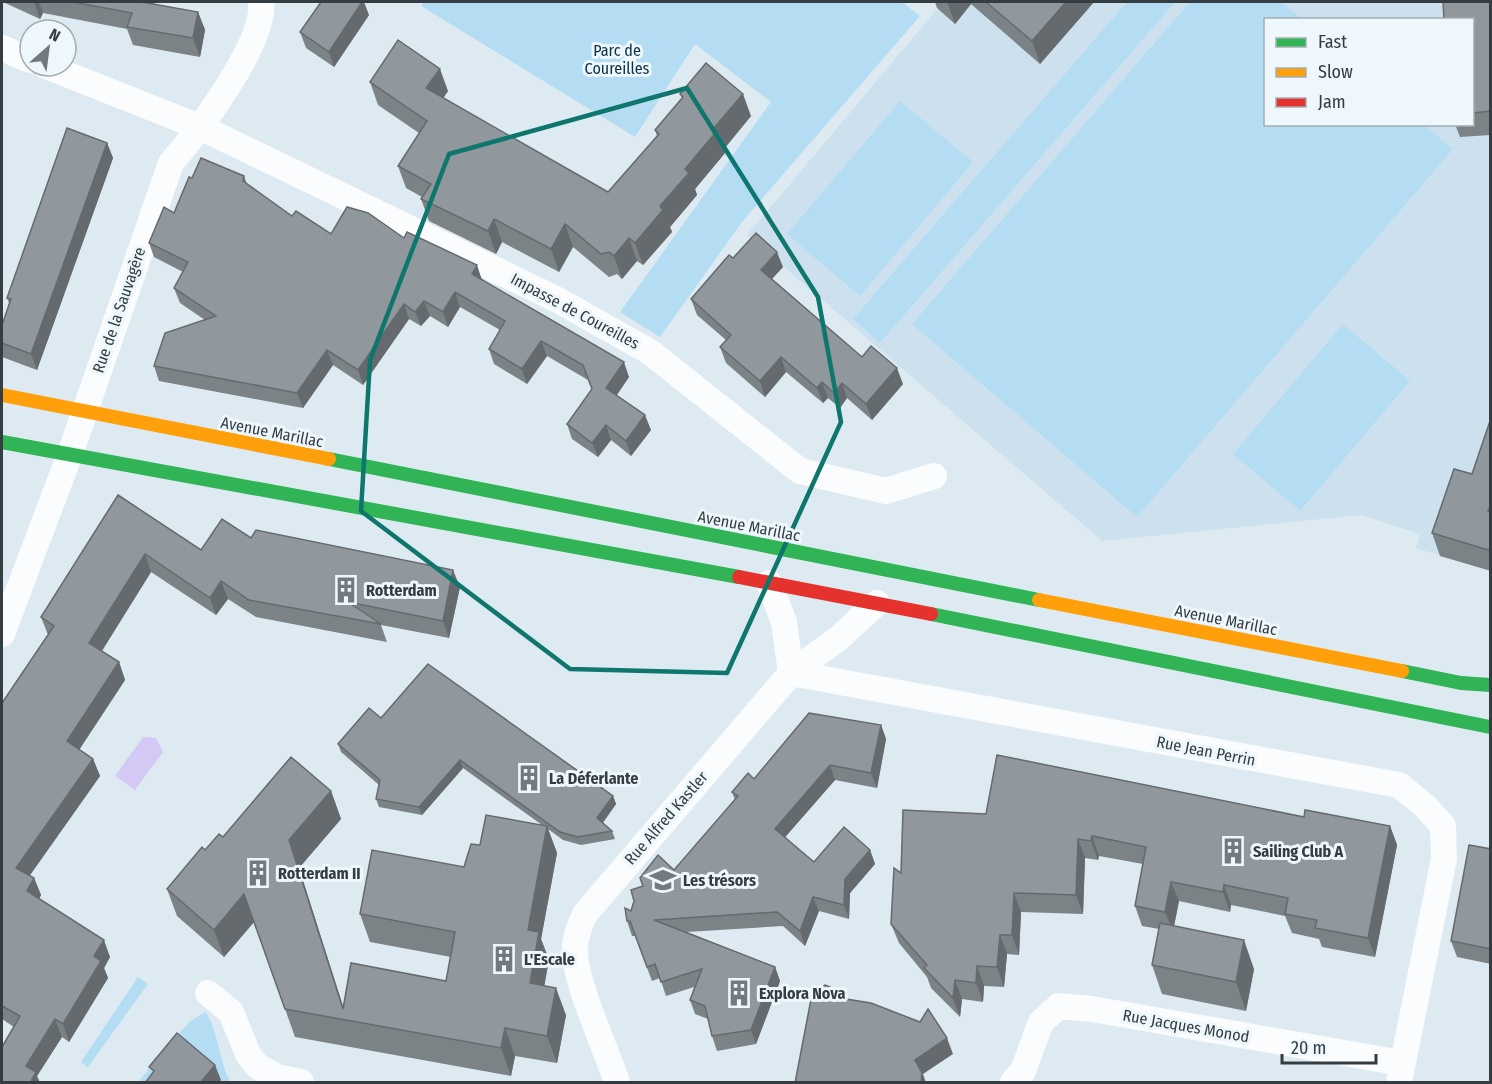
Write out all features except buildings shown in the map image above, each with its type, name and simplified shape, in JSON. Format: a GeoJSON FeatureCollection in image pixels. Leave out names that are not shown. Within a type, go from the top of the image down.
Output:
{"type":"FeatureCollection","features":[{"type":"Feature","properties":{"kind":"street","name":"Rue de la Sauvagère"},"geometry":{"type":"LineString","coordinates":[[2,634],[70,454],[171,163],[202,128],[253,41],[262,10],[261,2]]}},
{"type":"Feature","properties":{"kind":"street"},"geometry":{"type":"LineString","coordinates":[[2,48],[18,55]]}},
{"type":"Feature","properties":{"kind":"street","name":"Impasse de Coureilles"},"geometry":{"type":"LineString","coordinates":[[76,78],[202,128],[558,300],[650,352],[800,471],[886,492],[934,476]]}},
{"type":"Feature","properties":{"kind":"street","name":"Avenue Marillac"},"geometry":{"type":"LineString","coordinates":[[2,395],[1461,683],[1491,685]]}},
{"type":"Feature","properties":{"kind":"street"},"geometry":{"type":"LineString","coordinates":[[2,442],[877,603],[1491,727]]}},
{"type":"Feature","properties":{"kind":"street"},"geometry":{"type":"LineString","coordinates":[[769,583],[784,622],[791,673]]}},
{"type":"Feature","properties":{"kind":"street","name":"Rue Alfred Kastler"},"geometry":{"type":"LineString","coordinates":[[617,1083],[578,969],[575,955],[579,926],[593,903],[791,673],[839,638],[877,603]]}},
{"type":"Feature","properties":{"kind":"street","name":"Rue Jean Perrin"},"geometry":{"type":"LineString","coordinates":[[791,673],[1399,785],[1425,806],[1443,826],[1444,859],[1400,1073]]}},
{"type":"Feature","properties":{"kind":"street"},"geometry":{"type":"LineString","coordinates":[[208,993],[231,1012],[248,1054],[256,1066],[277,1077],[301,1083]]}},
{"type":"Feature","properties":{"kind":"street","name":"Rue Jacques Monod"},"geometry":{"type":"LineString","coordinates":[[1013,1083],[1023,1071],[1041,1022],[1059,1006],[1092,1009],[1400,1073]]}},
{"type":"Feature","properties":{"kind":"highlighted area"},"geometry":{"type":"Polygon","coordinates":[[[687,88],[818,297],[841,422],[727,673],[570,669],[361,511],[370,360],[449,154],[687,88]]]}},
{"type":"Feature","properties":{"kind":"shaded area"},"geometry":{"type":"Polygon","coordinates":[[[943,2],[1490,2],[1490,571],[1416,548],[1420,534],[1361,515],[1102,541],[747,235],[943,2]]]}},
{"type":"Feature","properties":{"kind":"shaded area"},"geometry":{"type":"Polygon","coordinates":[[[143,737],[156,738],[163,752],[135,790],[115,776],[143,737]]]}},
{"type":"Feature","properties":{"kind":"green space","name":"Parc de Coureilles"},"geometry":{"type":"Polygon","coordinates":[[[424,2],[902,2],[920,16],[742,222],[660,337],[620,312],[771,102],[695,44],[635,137],[421,6],[424,2]]]}},
{"type":"Feature","properties":{"kind":"green space"},"geometry":{"type":"Polygon","coordinates":[[[1127,2],[1175,2],[880,343],[853,319],[1127,2]]]}},
{"type":"Feature","properties":{"kind":"green space"},"geometry":{"type":"Polygon","coordinates":[[[1190,2],[1281,2],[1301,18],[1264,18],[1264,126],[1425,126],[1453,149],[1137,517],[912,324],[1190,2]]]}},
{"type":"Feature","properties":{"kind":"green space"},"geometry":{"type":"Polygon","coordinates":[[[900,101],[973,162],[860,296],[787,234],[900,101]]]}},
{"type":"Feature","properties":{"kind":"green space"},"geometry":{"type":"Polygon","coordinates":[[[1343,324],[1410,381],[1300,511],[1233,454],[1343,324]]]}},
{"type":"Feature","properties":{"kind":"green space"},"geometry":{"type":"Polygon","coordinates":[[[138,977],[148,984],[88,1067],[81,1062],[138,977]]]}},
{"type":"Feature","properties":{"kind":"green space"},"geometry":{"type":"Polygon","coordinates":[[[206,1012],[214,1029],[230,1082],[138,1082],[190,1021],[206,1012]]]}},
{"type":"Feature","properties":{"kind":"traffic: fast"},"geometry":{"type":"LineString","coordinates":[[2,442],[739,577]]}},
{"type":"Feature","properties":{"kind":"traffic: fast"},"geometry":{"type":"LineString","coordinates":[[329,459],[1039,600]]}},
{"type":"Feature","properties":{"kind":"traffic: fast"},"geometry":{"type":"LineString","coordinates":[[931,614],[1490,727]]}},
{"type":"Feature","properties":{"kind":"traffic: fast"},"geometry":{"type":"LineString","coordinates":[[1402,671],[1461,683],[1490,685]]}},
{"type":"Feature","properties":{"kind":"traffic: slow"},"geometry":{"type":"LineString","coordinates":[[2,395],[329,459]]}},
{"type":"Feature","properties":{"kind":"traffic: slow"},"geometry":{"type":"LineString","coordinates":[[1039,600],[1402,671]]}},
{"type":"Feature","properties":{"kind":"traffic: jam"},"geometry":{"type":"LineString","coordinates":[[739,577],[931,614]]}},
{"type":"Feature","properties":{"kind":"place","name":"Rotterdam"},"geometry":{"type":"Point","coordinates":[346,590]}},
{"type":"Feature","properties":{"kind":"place","name":"La Déferlante"},"geometry":{"type":"Point","coordinates":[529,778]}},
{"type":"Feature","properties":{"kind":"place","name":"Sailing Club A"},"geometry":{"type":"Point","coordinates":[1233,851]}},
{"type":"Feature","properties":{"kind":"place","name":"Rotterdam II"},"geometry":{"type":"Point","coordinates":[258,873]}},
{"type":"Feature","properties":{"kind":"place","name":"Les trésors"},"geometry":{"type":"Point","coordinates":[663,880]}},
{"type":"Feature","properties":{"kind":"place","name":"L'Escale"},"geometry":{"type":"Point","coordinates":[504,959]}},
{"type":"Feature","properties":{"kind":"place","name":"Explora Nova"},"geometry":{"type":"Point","coordinates":[739,993]}}]}
